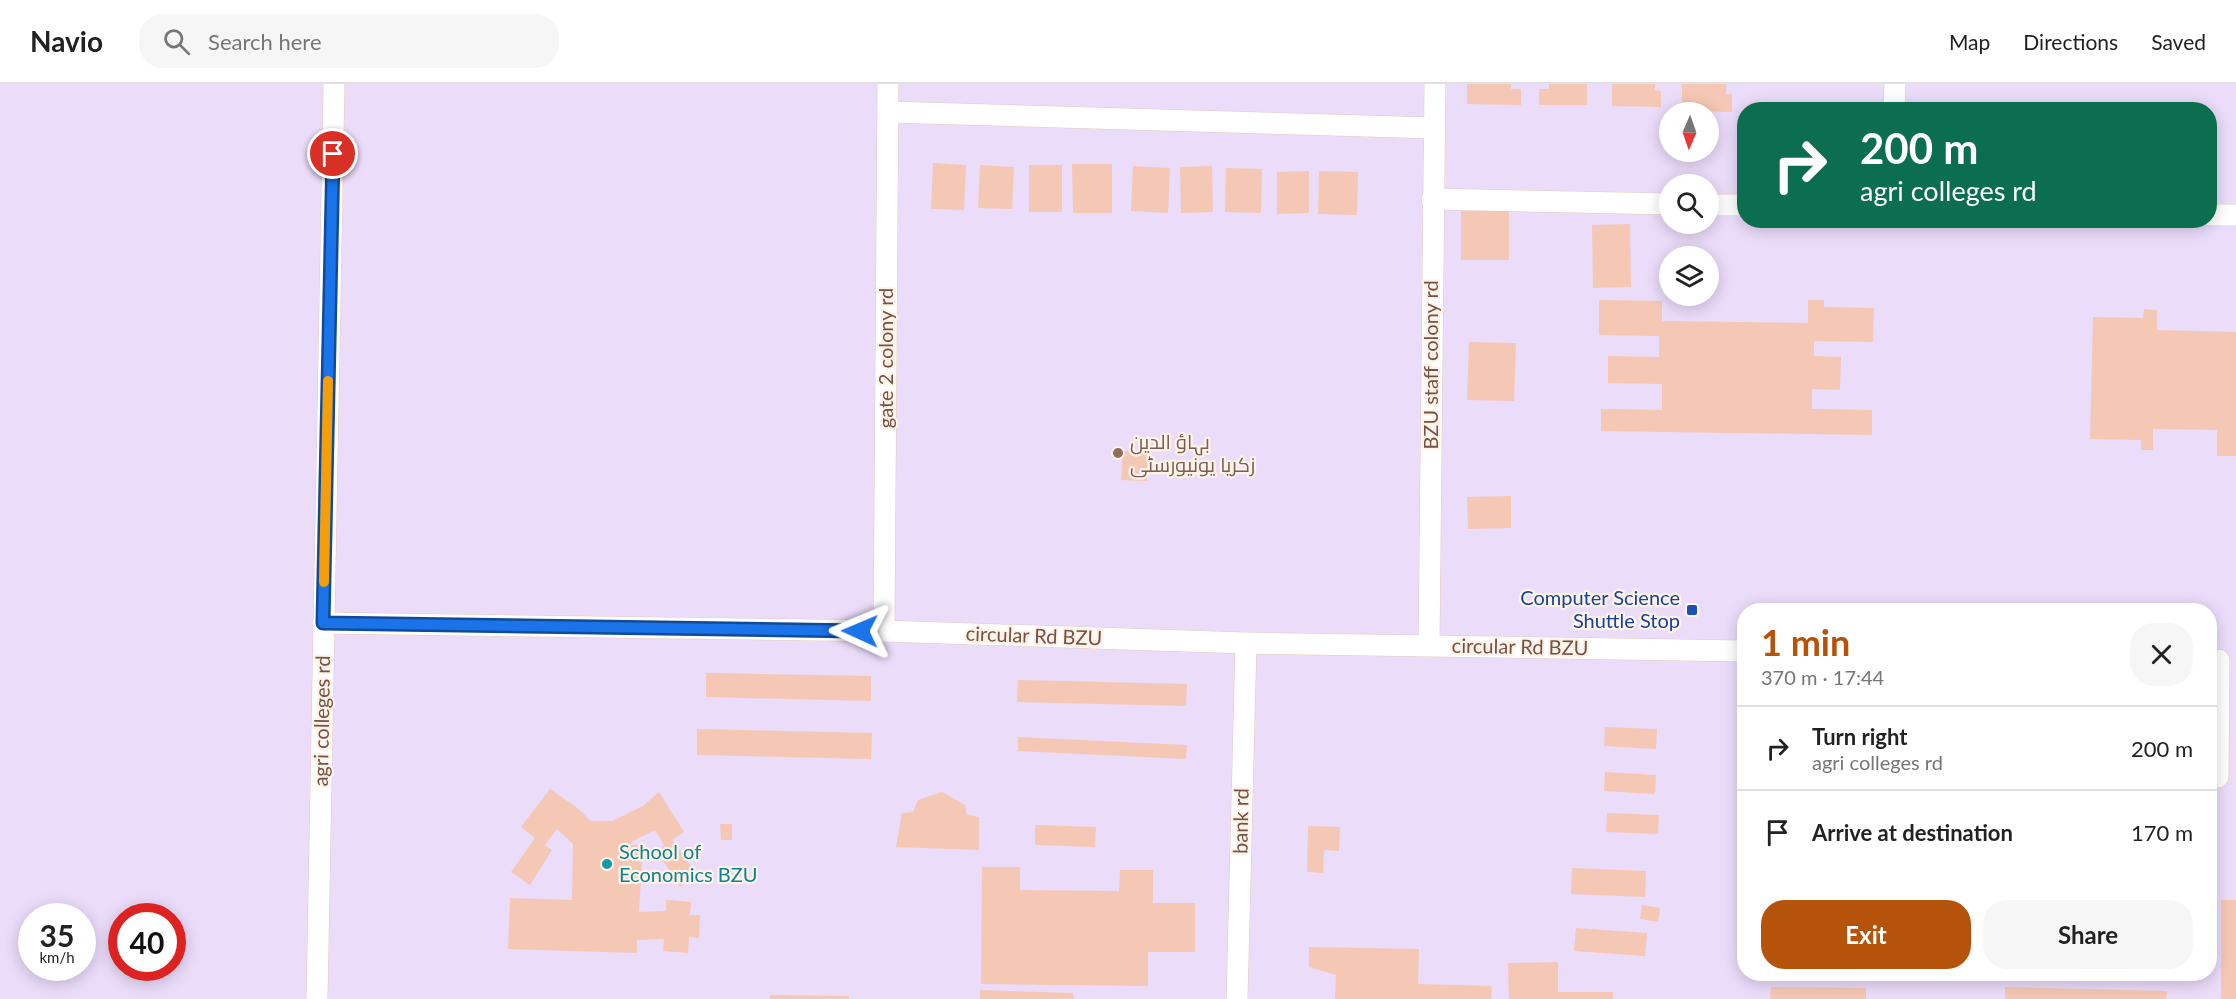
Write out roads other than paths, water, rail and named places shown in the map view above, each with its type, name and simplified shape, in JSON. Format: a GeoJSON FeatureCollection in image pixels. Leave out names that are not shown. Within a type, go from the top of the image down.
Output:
{"type":"FeatureCollection","features":[{"type":"Feature","properties":{"kind":"street","name":"agri colleges rd"},"geometry":{"type":"LineString","coordinates":[[317,999],[334,84]]}},
{"type":"Feature","properties":{"kind":"street","name":"gate 2 colony rd"},"geometry":{"type":"LineString","coordinates":[[884,631],[888,84]]}},
{"type":"Feature","properties":{"kind":"street","name":"BZU staff colony rd"},"geometry":{"type":"LineString","coordinates":[[1429,645],[1435,84]]}},
{"type":"Feature","properties":{"kind":"street"},"geometry":{"type":"LineString","coordinates":[[1894,102],[1895,84]]}},
{"type":"Feature","properties":{"kind":"street"},"geometry":{"type":"LineString","coordinates":[[888,112],[1434,128]]}},
{"type":"Feature","properties":{"kind":"street"},"geometry":{"type":"LineString","coordinates":[[1432,199],[1659,204]]}},
{"type":"Feature","properties":{"kind":"street"},"geometry":{"type":"LineString","coordinates":[[1719,205],[1737,205]]}},
{"type":"Feature","properties":{"kind":"street"},"geometry":{"type":"LineString","coordinates":[[2217,215],[2236,215]]}},
{"type":"Feature","properties":{"kind":"street","name":"circular Rd BZU"},"geometry":{"type":"LineString","coordinates":[[323,623],[884,631],[1246,643],[1737,651]]}},
{"type":"Feature","properties":{"kind":"street","name":"bank rd"},"geometry":{"type":"LineString","coordinates":[[1237,999],[1246,643]]}},
{"type":"Feature","properties":{"kind":"street"},"geometry":{"type":"LineString","coordinates":[[2218,777],[2221,660]]}},
{"type":"Feature","properties":{"kind":"place","name":"بہاؤ الدین زکریا یونیورسٹی"},"geometry":{"type":"Point","coordinates":[1118,453]}},
{"type":"Feature","properties":{"kind":"place","name":"Computer Science Shuttle Stop"},"geometry":{"type":"Point","coordinates":[1692,610]}},
{"type":"Feature","properties":{"kind":"place","name":"School of Economics BZU"},"geometry":{"type":"Point","coordinates":[607,864]}}]}
